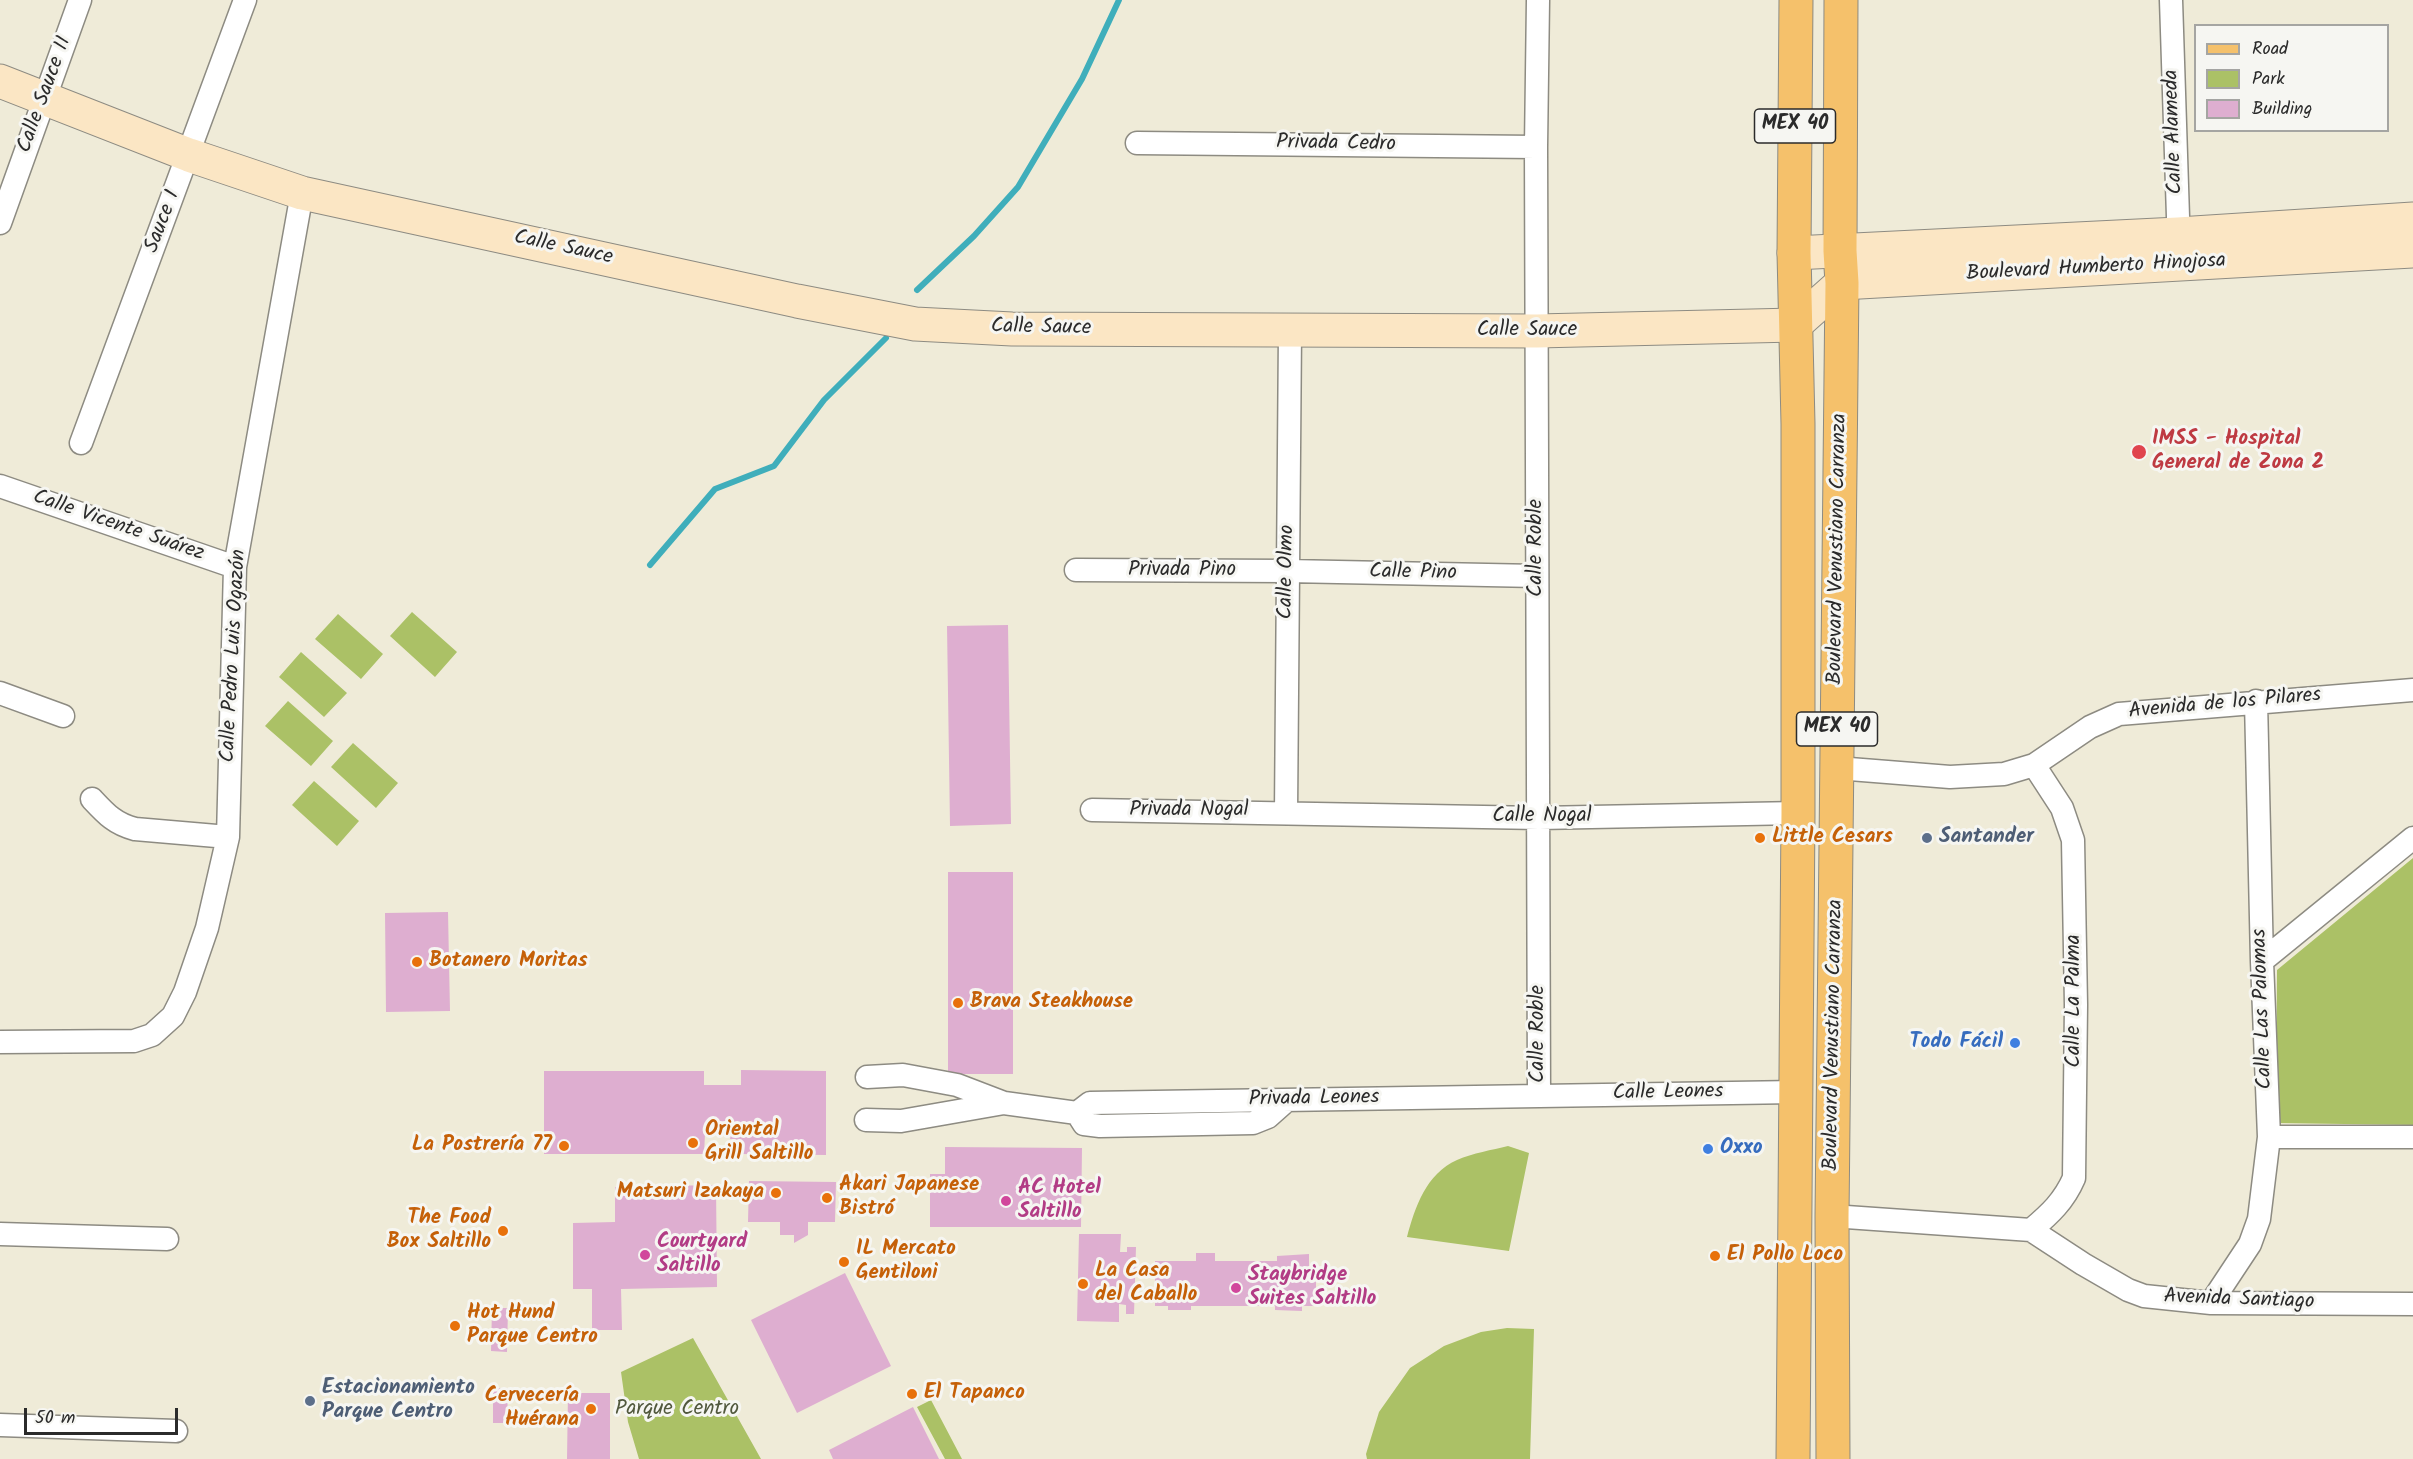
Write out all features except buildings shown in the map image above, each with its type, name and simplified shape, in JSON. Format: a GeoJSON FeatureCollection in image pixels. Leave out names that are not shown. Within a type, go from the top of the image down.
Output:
{"type":"FeatureCollection","features":[{"type":"Feature","properties":{"kind":"main road","name":"Boulevard Venustiano Carranza"},"geometry":{"type":"LineString","coordinates":[[1793,1459],[1798,813],[1798,424],[1794,253],[1796,0]]}},
{"type":"Feature","properties":{"kind":"main road","name":"Boulevard Venustiano Carranza"},"geometry":{"type":"LineString","coordinates":[[1833,1459],[1832,1215],[1842,283],[1840,251],[1841,0]]}},
{"type":"Feature","properties":{"kind":"street","name":"Calle Sauce II"},"geometry":{"type":"LineString","coordinates":[[0,224],[80,0]]}},
{"type":"Feature","properties":{"kind":"street","name":"Sauce I"},"geometry":{"type":"LineString","coordinates":[[81,443],[245,0]]}},
{"type":"Feature","properties":{"kind":"street","name":"Calle Roble"},"geometry":{"type":"LineString","coordinates":[[1538,0],[1536,147],[1539,1096]]}},
{"type":"Feature","properties":{"kind":"street","name":"Calle Alameda"},"geometry":{"type":"LineString","coordinates":[[2171,0],[2179,249]]}},
{"type":"Feature","properties":{"kind":"street","name":"Calle Sauce"},"geometry":{"type":"LineString","coordinates":[[0,81],[189,155],[302,193],[797,301],[915,324],[1012,329],[1290,331],[1537,331],[1795,325]]}},
{"type":"Feature","properties":{"kind":"street","name":"Privada Cedro"},"geometry":{"type":"LineString","coordinates":[[1137,143],[1536,147]]}},
{"type":"Feature","properties":{"kind":"street","name":"Calle Pedro Luis Ogazón"},"geometry":{"type":"LineString","coordinates":[[0,1042],[134,1041],[152,1035],[173,1016],[185,992],[207,928],[228,837],[236,567],[302,193]]}},
{"type":"Feature","properties":{"kind":"street","name":"Boulevard Humberto Hinojosa"},"geometry":{"type":"LineString","coordinates":[[2179,249],[2413,219]]}},
{"type":"Feature","properties":{"kind":"street","name":"Boulevard Humberto Hinojosa"},"geometry":{"type":"LineString","coordinates":[[1842,283],[1976,260],[2179,249],[2413,250]]}},
{"type":"Feature","properties":{"kind":"street","name":"Boulevard Humberto Hinojosa"},"geometry":{"type":"LineString","coordinates":[[1794,253],[1840,251],[1976,260]]}},
{"type":"Feature","properties":{"kind":"street"},"geometry":{"type":"LineString","coordinates":[[1795,325],[1842,283]]}},
{"type":"Feature","properties":{"kind":"street","name":"Calle Olmo"},"geometry":{"type":"LineString","coordinates":[[1286,812],[1290,331]]}},
{"type":"Feature","properties":{"kind":"street","name":"Calle Vicente Suárez"},"geometry":{"type":"LineString","coordinates":[[0,486],[236,567]]}},
{"type":"Feature","properties":{"kind":"street","name":"Privada Pino"},"geometry":{"type":"LineString","coordinates":[[1076,570],[1288,571]]}},
{"type":"Feature","properties":{"kind":"street","name":"Calle Pino"},"geometry":{"type":"LineString","coordinates":[[1288,571],[1537,576]]}},
{"type":"Feature","properties":{"kind":"street","name":"Avenida de los Pilares"},"geometry":{"type":"LineString","coordinates":[[1837,768],[1950,777],[1984,777],[2034,765],[2090,727],[2119,714],[2413,690]]}},
{"type":"Feature","properties":{"kind":"street"},"geometry":{"type":"LineString","coordinates":[[0,693],[63,716]]}},
{"type":"Feature","properties":{"kind":"street","name":"Calle Las Palomas"},"geometry":{"type":"LineString","coordinates":[[2211,1303],[2250,1244],[2259,1219],[2269,1137],[2256,702]]}},
{"type":"Feature","properties":{"kind":"street","name":"Calle La Palma"},"geometry":{"type":"LineString","coordinates":[[2031,1230],[2051,1214],[2074,1178],[2076,1017],[2073,840],[2062,808],[2034,765]]}},
{"type":"Feature","properties":{"kind":"street"},"geometry":{"type":"LineString","coordinates":[[92,798],[109,818],[121,825],[135,829],[228,837]]}},
{"type":"Feature","properties":{"kind":"street","name":"Privada Nogal"},"geometry":{"type":"LineString","coordinates":[[1092,810],[1286,812]]}},
{"type":"Feature","properties":{"kind":"street","name":"Calle Nogal"},"geometry":{"type":"LineString","coordinates":[[1286,812],[1539,818],[1798,813]]}},
{"type":"Feature","properties":{"kind":"street"},"geometry":{"type":"LineString","coordinates":[[2262,961],[2413,838]]}},
{"type":"Feature","properties":{"kind":"street"},"geometry":{"type":"LineString","coordinates":[[867,1077],[903,1075],[957,1085],[1004,1103]]}},
{"type":"Feature","properties":{"kind":"street","name":"Calle Leones"},"geometry":{"type":"LineString","coordinates":[[1539,1096],[1796,1092]]}},
{"type":"Feature","properties":{"kind":"street","name":"Privada Leones"},"geometry":{"type":"LineString","coordinates":[[1004,1103],[1083,1108],[1539,1096]]}},
{"type":"Feature","properties":{"kind":"street"},"geometry":{"type":"LineString","coordinates":[[866,1120],[901,1121],[1004,1103]]}},
{"type":"Feature","properties":{"kind":"street"},"geometry":{"type":"LineString","coordinates":[[2269,1137],[2413,1137]]}},
{"type":"Feature","properties":{"kind":"street","name":"Avenida Santiago"},"geometry":{"type":"LineString","coordinates":[[1832,1215],[2031,1230],[2083,1264],[2136,1293],[2164,1299],[2211,1303],[2413,1304]]}},
{"type":"Feature","properties":{"kind":"street"},"geometry":{"type":"LineString","coordinates":[[0,1234],[167,1239]]}},
{"type":"Feature","properties":{"kind":"street"},"geometry":{"type":"LineString","coordinates":[[0,1425],[176,1431]]}},
{"type":"Feature","properties":{"kind":"green space"},"geometry":{"type":"Polygon","coordinates":[[[412,612],[457,652],[435,677],[390,636],[412,612]]]}},
{"type":"Feature","properties":{"kind":"green space"},"geometry":{"type":"Polygon","coordinates":[[[338,614],[383,654],[361,679],[315,639],[338,614]]]}},
{"type":"Feature","properties":{"kind":"green space"},"geometry":{"type":"Polygon","coordinates":[[[301,652],[347,693],[324,717],[279,677],[301,652]]]}},
{"type":"Feature","properties":{"kind":"green space"},"geometry":{"type":"Polygon","coordinates":[[[288,701],[333,741],[311,766],[265,726],[288,701]]]}},
{"type":"Feature","properties":{"kind":"green space"},"geometry":{"type":"Polygon","coordinates":[[[353,743],[398,783],[376,808],[331,767],[353,743]]]}},
{"type":"Feature","properties":{"kind":"green space"},"geometry":{"type":"Polygon","coordinates":[[[314,781],[359,821],[337,846],[292,805],[314,781]]]}},
{"type":"Feature","properties":{"kind":"green space"},"geometry":{"type":"Polygon","coordinates":[[[2413,858],[2413,1125],[2276,1123],[2277,970],[2413,858]]]}},
{"type":"Feature","properties":{"kind":"green space"},"geometry":{"type":"Polygon","coordinates":[[[1508,1146],[1529,1153],[1509,1251],[1407,1237],[1423,1192],[1437,1174],[1457,1160],[1508,1146]]]}},
{"type":"Feature","properties":{"kind":"green space"},"geometry":{"type":"Polygon","coordinates":[[[1507,1328],[1534,1329],[1530,1459],[1367,1459],[1366,1454],[1379,1412],[1410,1368],[1444,1346],[1481,1332],[1507,1328]]]}},
{"type":"Feature","properties":{"kind":"green space","name":"Parque Centro"},"geometry":{"type":"Polygon","coordinates":[[[693,1338],[761,1459],[639,1459],[628,1422],[621,1372],[693,1338]]]}},
{"type":"Feature","properties":{"kind":"green space"},"geometry":{"type":"Polygon","coordinates":[[[931,1400],[962,1459],[945,1459],[917,1407],[931,1400]]]}},
{"type":"Feature","properties":{"kind":"waterway"},"geometry":{"type":"LineString","coordinates":[[917,290],[974,236],[1018,187],[1082,79],[1119,0]]}},
{"type":"Feature","properties":{"kind":"waterway"},"geometry":{"type":"LineString","coordinates":[[650,565],[715,489],[774,466],[824,400],[886,338]]}},
{"type":"Feature","properties":{"kind":"place","name":"IMSS - Hospital General de Zona 2"},"geometry":{"type":"Point","coordinates":[2139,452]}},
{"type":"Feature","properties":{"kind":"place","name":"Little Cesars"},"geometry":{"type":"Point","coordinates":[1760,838]}},
{"type":"Feature","properties":{"kind":"place","name":"Santander"},"geometry":{"type":"Point","coordinates":[1927,838]}},
{"type":"Feature","properties":{"kind":"place","name":"Botanero Moritas"},"geometry":{"type":"Point","coordinates":[417,962]}},
{"type":"Feature","properties":{"kind":"place","name":"Brava Steakhouse"},"geometry":{"type":"Point","coordinates":[958,1003]}},
{"type":"Feature","properties":{"kind":"place","name":"Todo Fácil"},"geometry":{"type":"Point","coordinates":[2015,1043]}},
{"type":"Feature","properties":{"kind":"place","name":"Oriental Grill Saltillo"},"geometry":{"type":"Point","coordinates":[693,1143]}},
{"type":"Feature","properties":{"kind":"place","name":"La Postrería 77"},"geometry":{"type":"Point","coordinates":[564,1146]}},
{"type":"Feature","properties":{"kind":"place","name":"Oxxo"},"geometry":{"type":"Point","coordinates":[1708,1149]}},
{"type":"Feature","properties":{"kind":"place","name":"Matsuri Izakaya"},"geometry":{"type":"Point","coordinates":[776,1193]}},
{"type":"Feature","properties":{"kind":"place","name":"Akari Japanese Bistró"},"geometry":{"type":"Point","coordinates":[827,1198]}},
{"type":"Feature","properties":{"kind":"place","name":"AC Hotel Saltillo"},"geometry":{"type":"Point","coordinates":[1006,1201]}},
{"type":"Feature","properties":{"kind":"place","name":"The Food Box Saltillo"},"geometry":{"type":"Point","coordinates":[503,1231]}},
{"type":"Feature","properties":{"kind":"place","name":"Courtyard Saltillo"},"geometry":{"type":"Point","coordinates":[645,1255]}},
{"type":"Feature","properties":{"kind":"place","name":"El Pollo Loco"},"geometry":{"type":"Point","coordinates":[1715,1256]}},
{"type":"Feature","properties":{"kind":"place","name":"IL Mercato Gentiloni"},"geometry":{"type":"Point","coordinates":[844,1262]}},
{"type":"Feature","properties":{"kind":"place","name":"La Casa del Caballo"},"geometry":{"type":"Point","coordinates":[1083,1284]}},
{"type":"Feature","properties":{"kind":"place","name":"Staybridge Suites Saltillo"},"geometry":{"type":"Point","coordinates":[1236,1288]}},
{"type":"Feature","properties":{"kind":"place","name":"Hot Hund Parque Centro"},"geometry":{"type":"Point","coordinates":[455,1326]}},
{"type":"Feature","properties":{"kind":"place","name":"El Tapanco"},"geometry":{"type":"Point","coordinates":[912,1394]}},
{"type":"Feature","properties":{"kind":"place","name":"Estacionamiento Parque Centro"},"geometry":{"type":"Point","coordinates":[310,1401]}},
{"type":"Feature","properties":{"kind":"place","name":"Cervecería Huérana"},"geometry":{"type":"Point","coordinates":[591,1409]}}]}
